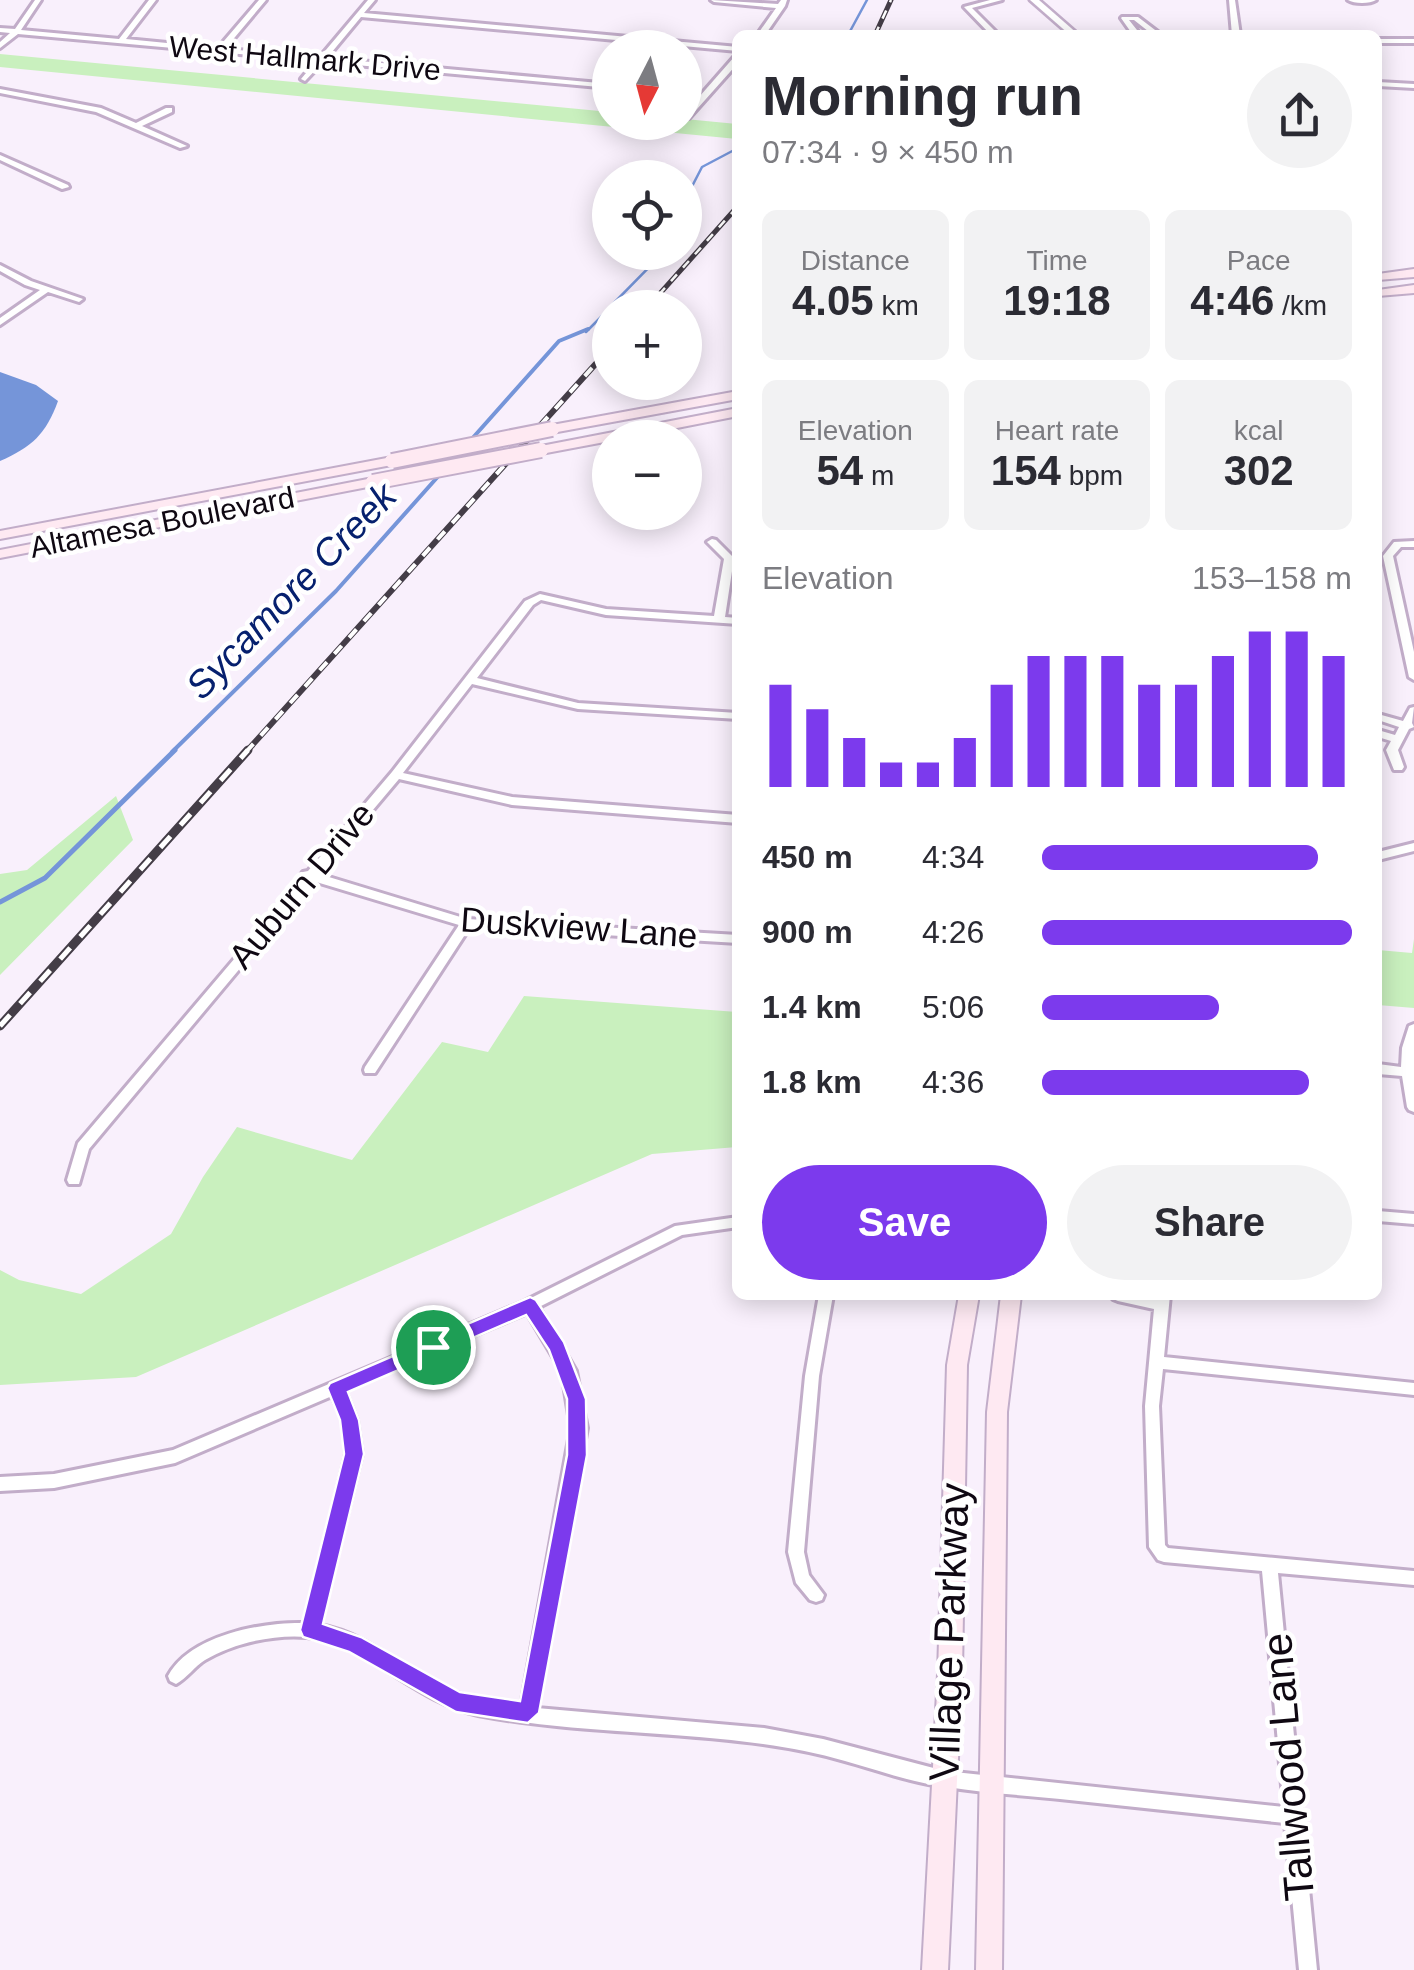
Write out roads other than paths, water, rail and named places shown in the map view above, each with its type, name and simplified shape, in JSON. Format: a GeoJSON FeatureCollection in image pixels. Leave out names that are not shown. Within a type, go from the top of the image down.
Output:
{"type":"FeatureCollection","features":[{"type":"Feature","properties":{"kind":"main road"},"geometry":{"type":"LineString","coordinates":[[1382,277],[1414,273]]}},
{"type":"Feature","properties":{"kind":"main road"},"geometry":{"type":"LineString","coordinates":[[1382,293],[1414,290]]}},
{"type":"Feature","properties":{"kind":"main road","name":"Altamesa Boulevard"},"geometry":{"type":"LineString","coordinates":[[0,535],[732,395]]}},
{"type":"Feature","properties":{"kind":"main road","name":"Altamesa Boulevard"},"geometry":{"type":"LineString","coordinates":[[0,554],[732,413]]}},
{"type":"Feature","properties":{"kind":"main road","name":"Village Parkway"},"geometry":{"type":"LineString","coordinates":[[934,1970],[945,1779],[957,1364],[969,1300]]}},
{"type":"Feature","properties":{"kind":"main road","name":"Village Parkway"},"geometry":{"type":"LineString","coordinates":[[989,1970],[995,1784],[997,1412],[1010,1300]]}},
{"type":"Feature","properties":{"kind":"street"},"geometry":{"type":"LineString","coordinates":[[0,46],[17,31],[38,0]]}},
{"type":"Feature","properties":{"kind":"street"},"geometry":{"type":"LineString","coordinates":[[121,41],[152,0]]}},
{"type":"Feature","properties":{"kind":"street"},"geometry":{"type":"LineString","coordinates":[[220,50],[263,0]]}},
{"type":"Feature","properties":{"kind":"street"},"geometry":{"type":"LineString","coordinates":[[305,79],[372,0]]}},
{"type":"Feature","properties":{"kind":"street"},"geometry":{"type":"LineString","coordinates":[[714,0],[782,3]]}},
{"type":"Feature","properties":{"kind":"street"},"geometry":{"type":"LineString","coordinates":[[991,30],[967,7],[999,0]]}},
{"type":"Feature","properties":{"kind":"street"},"geometry":{"type":"LineString","coordinates":[[1034,0],[1069,30]]}},
{"type":"Feature","properties":{"kind":"street"},"geometry":{"type":"LineString","coordinates":[[1232,0],[1235,30]]}},
{"type":"Feature","properties":{"kind":"street"},"geometry":{"type":"LineString","coordinates":[[1350,0],[1373,0]]}},
{"type":"Feature","properties":{"kind":"street"},"geometry":{"type":"LineString","coordinates":[[764,30],[782,3]]}},
{"type":"Feature","properties":{"kind":"street"},"geometry":{"type":"LineString","coordinates":[[361,15],[732,48]]}},
{"type":"Feature","properties":{"kind":"street"},"geometry":{"type":"LineString","coordinates":[[1133,30],[1124,18],[1136,18],[1151,30]]}},
{"type":"Feature","properties":{"kind":"street","name":"West Hallmark Drive"},"geometry":{"type":"LineString","coordinates":[[0,30],[592,84]]}},
{"type":"Feature","properties":{"kind":"street"},"geometry":{"type":"LineString","coordinates":[[1382,40],[1414,41]]}},
{"type":"Feature","properties":{"kind":"street"},"geometry":{"type":"LineString","coordinates":[[702,92],[732,64]]}},
{"type":"Feature","properties":{"kind":"street"},"geometry":{"type":"LineString","coordinates":[[1382,84],[1414,86]]}},
{"type":"Feature","properties":{"kind":"street"},"geometry":{"type":"LineString","coordinates":[[0,92],[56,99],[138,125],[183,146]]}},
{"type":"Feature","properties":{"kind":"street"},"geometry":{"type":"LineString","coordinates":[[138,125],[169,110]]}},
{"type":"Feature","properties":{"kind":"street"},"geometry":{"type":"LineString","coordinates":[[0,157],[65,187]]}},
{"type":"Feature","properties":{"kind":"street"},"geometry":{"type":"LineString","coordinates":[[0,268],[79,299]]}},
{"type":"Feature","properties":{"kind":"street"},"geometry":{"type":"LineString","coordinates":[[0,322],[47,289]]}},
{"type":"Feature","properties":{"kind":"street"},"geometry":{"type":"LineString","coordinates":[[712,542],[729,558],[720,620],[732,621]]}},
{"type":"Feature","properties":{"kind":"street"},"geometry":{"type":"LineString","coordinates":[[1414,544],[1398,544],[1388,556],[1409,628],[1414,677]]}},
{"type":"Feature","properties":{"kind":"street","name":"Auburn Drive"},"geometry":{"type":"LineString","coordinates":[[74,1180],[83,1146],[307,875],[396,775],[530,603],[540,597],[606,612],[720,620]]}},
{"type":"Feature","properties":{"kind":"street"},"geometry":{"type":"LineString","coordinates":[[471,680],[578,706],[732,716]]}},
{"type":"Feature","properties":{"kind":"street"},"geometry":{"type":"LineString","coordinates":[[1398,767],[1392,750],[1409,726],[1414,710]]}},
{"type":"Feature","properties":{"kind":"street"},"geometry":{"type":"LineString","coordinates":[[1382,718],[1409,726]]}},
{"type":"Feature","properties":{"kind":"street"},"geometry":{"type":"LineString","coordinates":[[1382,735],[1399,740]]}},
{"type":"Feature","properties":{"kind":"street"},"geometry":{"type":"LineString","coordinates":[[396,775],[512,801],[732,819]]}},
{"type":"Feature","properties":{"kind":"street"},"geometry":{"type":"LineString","coordinates":[[1382,855],[1414,848]]}},
{"type":"Feature","properties":{"kind":"street","name":"Duskview Lane"},"geometry":{"type":"LineString","coordinates":[[307,875],[466,923],[732,939]]}},
{"type":"Feature","properties":{"kind":"street"},"geometry":{"type":"LineString","coordinates":[[370,1070],[466,923]]}},
{"type":"Feature","properties":{"kind":"street"},"geometry":{"type":"LineString","coordinates":[[1414,1030],[1408,1039],[1414,1107]]}},
{"type":"Feature","properties":{"kind":"street"},"geometry":{"type":"LineString","coordinates":[[1382,1069],[1408,1072]]}},
{"type":"Feature","properties":{"kind":"street"},"geometry":{"type":"LineString","coordinates":[[1382,1216],[1414,1219]]}},
{"type":"Feature","properties":{"kind":"street"},"geometry":{"type":"LineString","coordinates":[[0,1484],[72,1478],[175,1456],[530,1305],[680,1230],[732,1223]]}},
{"type":"Feature","properties":{"kind":"street"},"geometry":{"type":"LineString","coordinates":[[816,1595],[802,1578],[796,1552],[812,1376],[825,1300]]}},
{"type":"Feature","properties":{"kind":"street"},"geometry":{"type":"LineString","coordinates":[[1162,1300],[1152,1406],[1157,1547],[1164,1555],[1414,1578]]}},
{"type":"Feature","properties":{"kind":"street"},"geometry":{"type":"LineString","coordinates":[[528,1713],[579,1428],[568,1371],[530,1305]]}},
{"type":"Feature","properties":{"kind":"street"},"geometry":{"type":"LineString","coordinates":[[1156,1362],[1414,1389]]}},
{"type":"Feature","properties":{"kind":"street"},"geometry":{"type":"LineString","coordinates":[[311,1630],[354,1454],[350,1420],[337,1388]]}},
{"type":"Feature","properties":{"kind":"street","name":"Tallwood Lane"},"geometry":{"type":"LineString","coordinates":[[1269,1565],[1308,1970]]}},
{"type":"Feature","properties":{"kind":"street"},"geometry":{"type":"LineString","coordinates":[[176,1676],[197,1653],[272,1632],[311,1630],[354,1644],[456,1702],[806,1743],[898,1771],[945,1779],[1294,1816]]}},
{"type":"Feature","properties":{"kind":"water"},"geometry":{"type":"Polygon","coordinates":[[[0,372],[36,385],[58,401],[36,438],[0,461],[0,372]]]}},
{"type":"Feature","properties":{"kind":"waterway","name":"Sycamore Creek"},"geometry":{"type":"LineString","coordinates":[[851,30],[867,0]]}},
{"type":"Feature","properties":{"kind":"waterway","name":"Sycamore Creek"},"geometry":{"type":"LineString","coordinates":[[702,167],[732,151]]}},
{"type":"Feature","properties":{"kind":"waterway","name":"Sycamore Creek"},"geometry":{"type":"LineString","coordinates":[[627,290],[646,270]]}},
{"type":"Feature","properties":{"kind":"waterway","name":"Sycamore Creek"},"geometry":{"type":"LineString","coordinates":[[586,332],[592,326]]}},
{"type":"Feature","properties":{"kind":"waterway","name":"Sycamore Creek"},"geometry":{"type":"LineString","coordinates":[[470,441],[559,341],[588,329]]}},
{"type":"Feature","properties":{"kind":"waterway","name":"Sycamore Creek"},"geometry":{"type":"LineString","coordinates":[[172,752],[336,591],[442,472]]}},
{"type":"Feature","properties":{"kind":"waterway","name":"Sycamore Creek"},"geometry":{"type":"LineString","coordinates":[[0,902],[45,878],[175,750]]}},
{"type":"Feature","properties":{"kind":"railway"},"geometry":{"type":"LineString","coordinates":[[877,30],[891,0]]}},
{"type":"Feature","properties":{"kind":"railway"},"geometry":{"type":"LineString","coordinates":[[663,290],[732,213]]}},
{"type":"Feature","properties":{"kind":"railway"},"geometry":{"type":"LineString","coordinates":[[246,752],[592,368]]}},
{"type":"Feature","properties":{"kind":"railway"},"geometry":{"type":"LineString","coordinates":[[0,1026],[248,750]]}}]}
